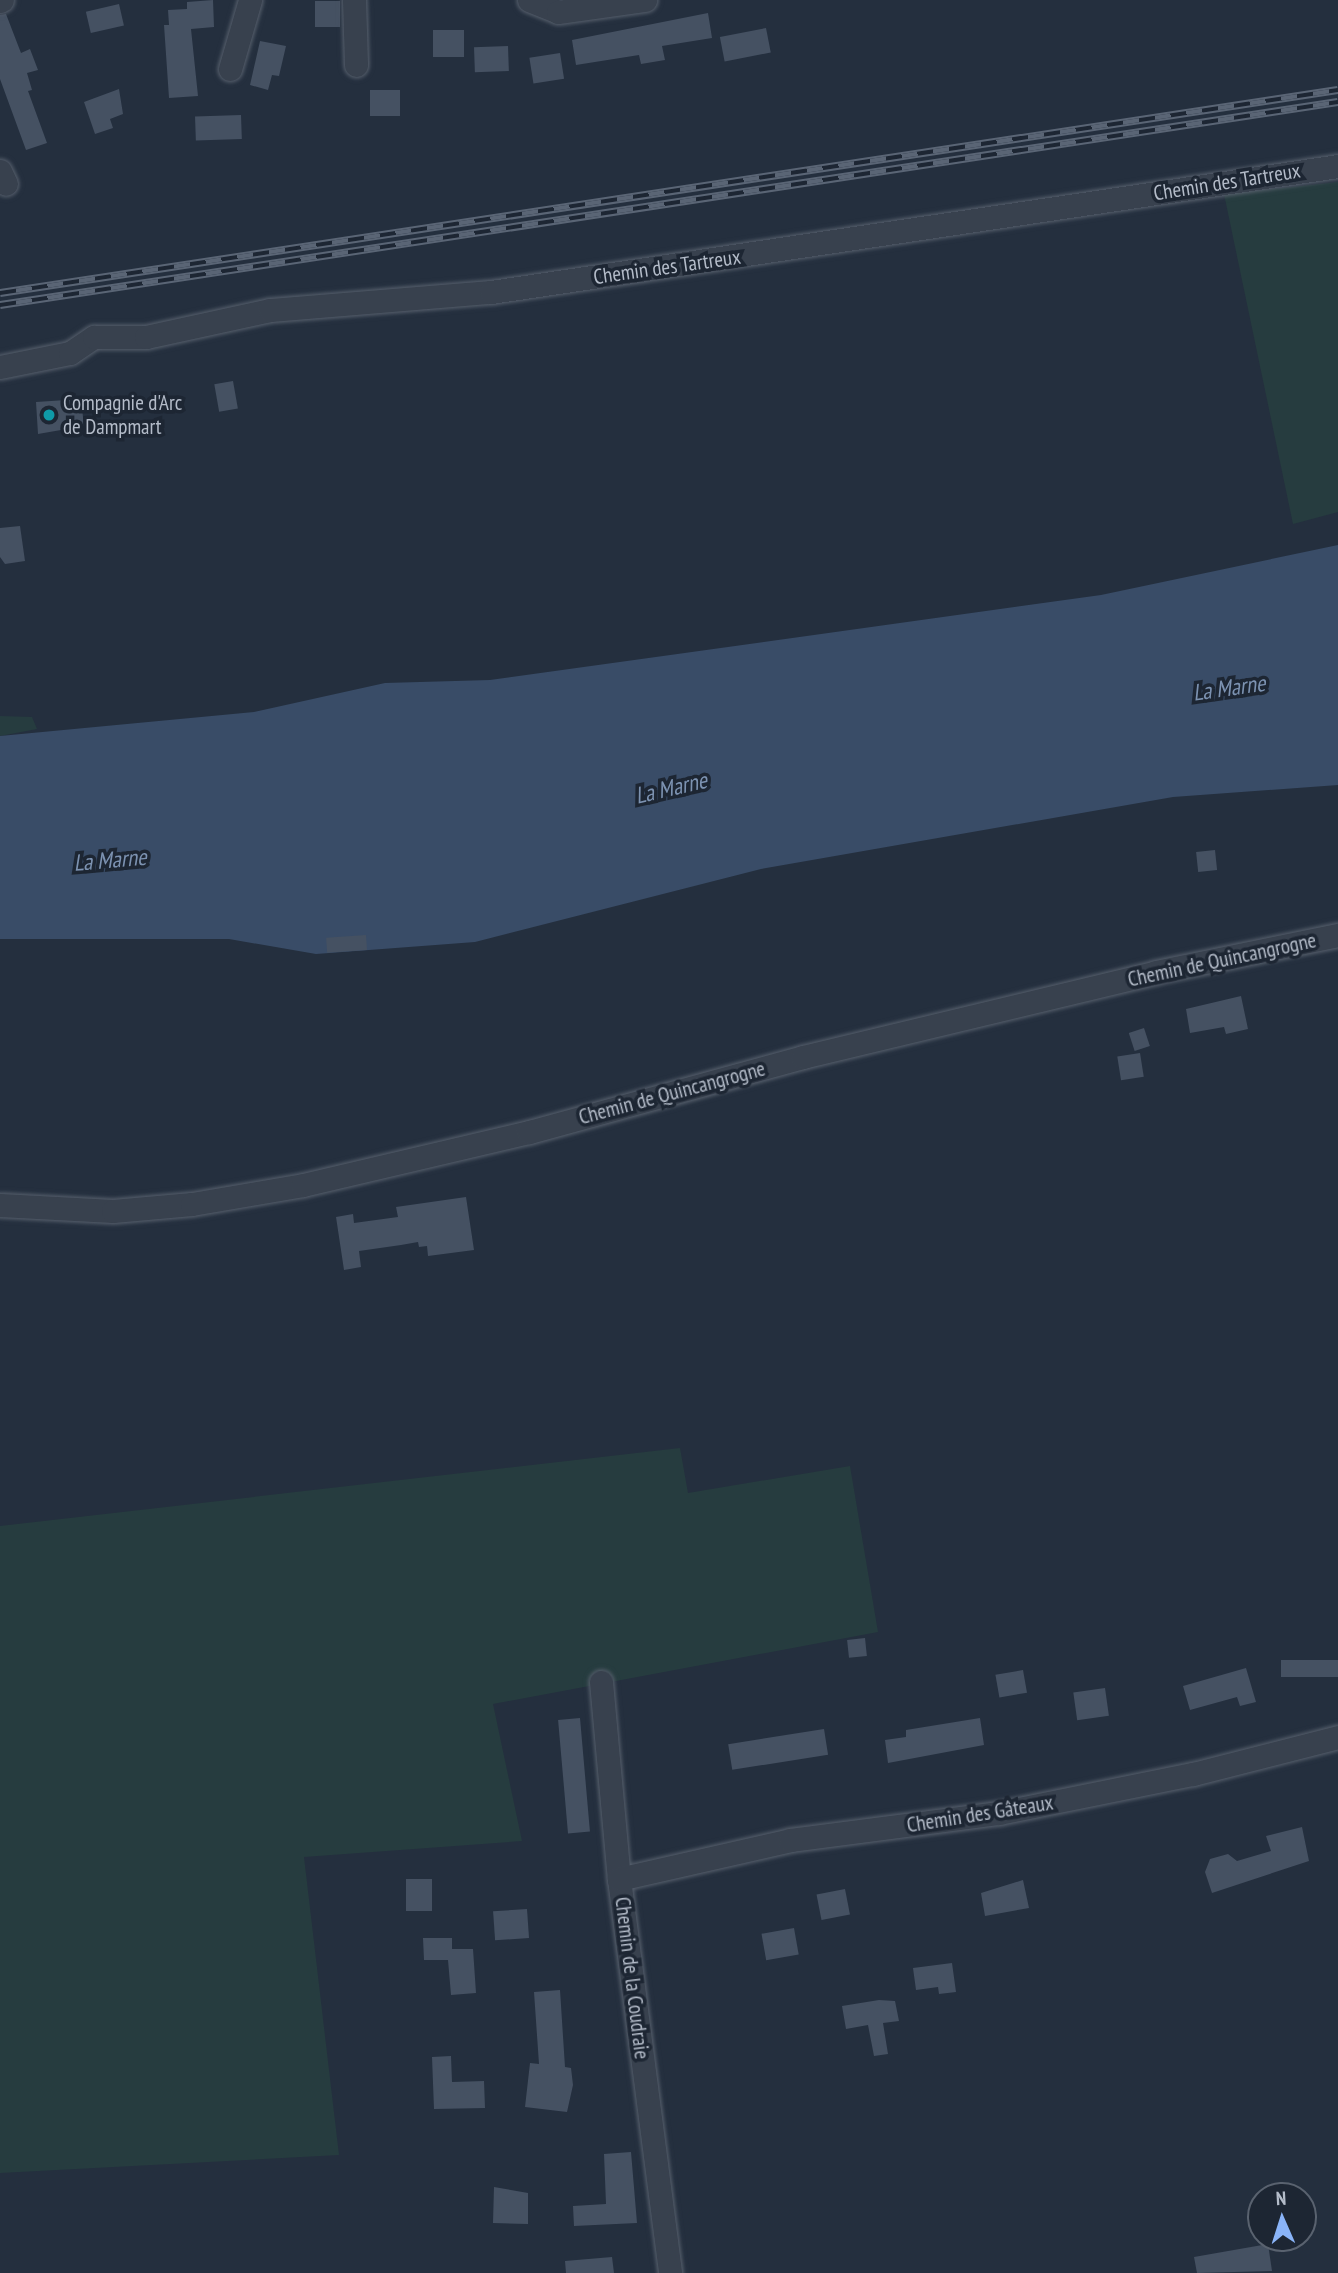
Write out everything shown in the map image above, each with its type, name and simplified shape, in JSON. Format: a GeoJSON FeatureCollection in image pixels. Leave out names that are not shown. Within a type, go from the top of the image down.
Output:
{"type":"FeatureCollection","features":[{"type":"Feature","properties":{"kind":"street"},"geometry":{"type":"LineString","coordinates":[[230,69],[250,0]]}},
{"type":"Feature","properties":{"kind":"street"},"geometry":{"type":"LineString","coordinates":[[354,0],[356,65]]}},
{"type":"Feature","properties":{"kind":"street"},"geometry":{"type":"LineString","coordinates":[[530,0],[558,12],[645,0]]}},
{"type":"Feature","properties":{"kind":"street","name":"Chemin des Tartreux"},"geometry":{"type":"LineString","coordinates":[[0,367],[70,353],[94,337],[146,337],[270,310],[491,292],[1338,166]]}},
{"type":"Feature","properties":{"kind":"street","name":"Chemin de Quincangrogne"},"geometry":{"type":"LineString","coordinates":[[0,1205],[113,1212],[192,1204],[303,1185],[529,1132],[803,1057],[1156,972],[1338,935]]}},
{"type":"Feature","properties":{"kind":"street","name":"Chemin de la Coudraie"},"geometry":{"type":"LineString","coordinates":[[601,1682],[619,1879],[670,2273]]}},
{"type":"Feature","properties":{"kind":"street","name":"Chemin des Gâteaux"},"geometry":{"type":"LineString","coordinates":[[619,1879],[790,1840],[1025,1808],[1193,1774],[1338,1737]]}},
{"type":"Feature","properties":{"kind":"green space"},"geometry":{"type":"Polygon","coordinates":[[[1338,182],[1338,512],[1293,524],[1224,194],[1338,182]]]}},
{"type":"Feature","properties":{"kind":"green space"},"geometry":{"type":"Polygon","coordinates":[[[0,716],[32,717],[37,729],[0,736],[0,716]]]}},
{"type":"Feature","properties":{"kind":"green space"},"geometry":{"type":"Polygon","coordinates":[[[680,1448],[688,1493],[850,1466],[878,1632],[493,1704],[522,1841],[304,1857],[339,2155],[0,2173],[0,1526],[680,1448]]]}},
{"type":"Feature","properties":{"kind":"water","name":"La Marne"},"geometry":{"type":"Polygon","coordinates":[[[1338,545],[1338,785],[1173,797],[761,869],[475,942],[316,954],[229,939],[0,939],[0,736],[254,712],[385,683],[490,680],[1101,595],[1338,545]]]}},
{"type":"Feature","properties":{"kind":"building"},"geometry":{"type":"Polygon","coordinates":[[[213,0],[214,27],[191,29],[198,96],[169,98],[164,25],[169,25],[168,10],[187,9],[187,2],[213,0]]]}},
{"type":"Feature","properties":{"kind":"building"},"geometry":{"type":"Polygon","coordinates":[[[315,1],[340,1],[340,27],[315,27],[315,1]]]}},
{"type":"Feature","properties":{"kind":"building"},"geometry":{"type":"Polygon","coordinates":[[[119,4],[124,25],[91,33],[86,12],[119,4]]]}},
{"type":"Feature","properties":{"kind":"building"},"geometry":{"type":"Polygon","coordinates":[[[708,13],[712,38],[662,46],[665,60],[641,64],[639,55],[576,65],[572,40],[708,13]]]}},
{"type":"Feature","properties":{"kind":"building"},"geometry":{"type":"Polygon","coordinates":[[[6,14],[21,53],[30,49],[38,70],[27,73],[32,90],[28,91],[47,143],[26,150],[0,79],[0,15],[6,14]]]}},
{"type":"Feature","properties":{"kind":"building"},"geometry":{"type":"Polygon","coordinates":[[[766,28],[771,53],[725,62],[720,37],[766,28]]]}},
{"type":"Feature","properties":{"kind":"building"},"geometry":{"type":"Polygon","coordinates":[[[433,30],[464,30],[464,57],[433,57],[433,30]]]}},
{"type":"Feature","properties":{"kind":"building"},"geometry":{"type":"Polygon","coordinates":[[[260,41],[286,46],[279,76],[272,75],[268,90],[250,85],[260,41]]]}},
{"type":"Feature","properties":{"kind":"building"},"geometry":{"type":"Polygon","coordinates":[[[508,46],[509,71],[475,72],[474,47],[508,46]]]}},
{"type":"Feature","properties":{"kind":"building"},"geometry":{"type":"Polygon","coordinates":[[[560,53],[564,79],[533,84],[529,58],[560,53]]]}},
{"type":"Feature","properties":{"kind":"building"},"geometry":{"type":"Polygon","coordinates":[[[119,89],[123,114],[110,119],[113,128],[95,134],[84,102],[119,89]]]}},
{"type":"Feature","properties":{"kind":"building"},"geometry":{"type":"Polygon","coordinates":[[[370,90],[400,90],[400,116],[370,116],[370,90]]]}},
{"type":"Feature","properties":{"kind":"building"},"geometry":{"type":"Polygon","coordinates":[[[241,115],[242,139],[196,141],[195,117],[241,115]]]}},
{"type":"Feature","properties":{"kind":"building"},"geometry":{"type":"Polygon","coordinates":[[[233,381],[238,409],[219,412],[214,384],[233,381]]]}},
{"type":"Feature","properties":{"kind":"building"},"geometry":{"type":"Polygon","coordinates":[[[81,399],[84,426],[38,434],[36,402],[81,399]]]}},
{"type":"Feature","properties":{"kind":"building"},"geometry":{"type":"Polygon","coordinates":[[[20,526],[25,561],[5,564],[0,557],[0,528],[20,526]]]}},
{"type":"Feature","properties":{"kind":"building"},"geometry":{"type":"Polygon","coordinates":[[[1215,850],[1217,870],[1198,872],[1196,852],[1215,850]]]}},
{"type":"Feature","properties":{"kind":"building"},"geometry":{"type":"Polygon","coordinates":[[[366,935],[367,950],[327,953],[326,938],[366,935]]]}},
{"type":"Feature","properties":{"kind":"building"},"geometry":{"type":"Polygon","coordinates":[[[1241,996],[1248,1029],[1226,1034],[1224,1027],[1190,1033],[1186,1009],[1241,996]]]}},
{"type":"Feature","properties":{"kind":"building"},"geometry":{"type":"Polygon","coordinates":[[[1144,1028],[1150,1046],[1135,1051],[1129,1033],[1144,1028]]]}},
{"type":"Feature","properties":{"kind":"building"},"geometry":{"type":"Polygon","coordinates":[[[1140,1053],[1144,1077],[1121,1080],[1117,1057],[1140,1053]]]}},
{"type":"Feature","properties":{"kind":"building"},"geometry":{"type":"Polygon","coordinates":[[[466,1197],[474,1250],[428,1256],[427,1246],[419,1247],[418,1242],[359,1251],[361,1267],[344,1270],[336,1217],[353,1214],[354,1223],[398,1217],[396,1207],[466,1197]]]}},
{"type":"Feature","properties":{"kind":"building"},"geometry":{"type":"Polygon","coordinates":[[[865,1638],[867,1656],[849,1658],[847,1640],[865,1638]]]}},
{"type":"Feature","properties":{"kind":"building"},"geometry":{"type":"Polygon","coordinates":[[[1281,1660],[1338,1660],[1338,1677],[1281,1677],[1281,1660]]]}},
{"type":"Feature","properties":{"kind":"building"},"geometry":{"type":"Polygon","coordinates":[[[1246,1668],[1256,1702],[1240,1706],[1237,1697],[1190,1710],[1183,1686],[1246,1668]]]}},
{"type":"Feature","properties":{"kind":"building"},"geometry":{"type":"Polygon","coordinates":[[[1023,1670],[1027,1693],[999,1698],[995,1675],[1023,1670]]]}},
{"type":"Feature","properties":{"kind":"building"},"geometry":{"type":"Polygon","coordinates":[[[1105,1688],[1109,1716],[1077,1720],[1073,1692],[1105,1688]]]}},
{"type":"Feature","properties":{"kind":"building"},"geometry":{"type":"Polygon","coordinates":[[[580,1718],[590,1832],[568,1833],[558,1720],[580,1718]]]}},
{"type":"Feature","properties":{"kind":"building"},"geometry":{"type":"Polygon","coordinates":[[[980,1718],[984,1745],[888,1763],[885,1740],[906,1737],[906,1730],[980,1718]]]}},
{"type":"Feature","properties":{"kind":"building"},"geometry":{"type":"Polygon","coordinates":[[[824,1729],[828,1755],[732,1770],[728,1744],[824,1729]]]}},
{"type":"Feature","properties":{"kind":"building"},"geometry":{"type":"Polygon","coordinates":[[[1302,1827],[1309,1861],[1212,1893],[1205,1872],[1210,1859],[1228,1854],[1237,1861],[1271,1851],[1266,1836],[1302,1827]]]}},
{"type":"Feature","properties":{"kind":"building"},"geometry":{"type":"Polygon","coordinates":[[[406,1879],[432,1879],[432,1911],[406,1911],[406,1879]]]}},
{"type":"Feature","properties":{"kind":"building"},"geometry":{"type":"Polygon","coordinates":[[[1023,1880],[1029,1908],[985,1916],[981,1893],[1023,1880]]]}},
{"type":"Feature","properties":{"kind":"building"},"geometry":{"type":"Polygon","coordinates":[[[845,1889],[850,1915],[821,1920],[817,1895],[845,1889]]]}},
{"type":"Feature","properties":{"kind":"building"},"geometry":{"type":"Polygon","coordinates":[[[527,1909],[529,1938],[495,1940],[493,1911],[527,1909]]]}},
{"type":"Feature","properties":{"kind":"building"},"geometry":{"type":"Polygon","coordinates":[[[794,1928],[799,1955],[766,1960],[762,1934],[794,1928]]]}},
{"type":"Feature","properties":{"kind":"building"},"geometry":{"type":"Polygon","coordinates":[[[423,1938],[452,1938],[452,1949],[473,1949],[476,1993],[451,1995],[448,1960],[424,1960],[423,1938]]]}},
{"type":"Feature","properties":{"kind":"building"},"geometry":{"type":"Polygon","coordinates":[[[952,1963],[956,1992],[939,1994],[938,1987],[916,1990],[913,1968],[952,1963]]]}},
{"type":"Feature","properties":{"kind":"building"},"geometry":{"type":"Polygon","coordinates":[[[560,1990],[565,2067],[571,2068],[573,2085],[567,2112],[525,2107],[530,2063],[539,2064],[534,1992],[560,1990]]]}},
{"type":"Feature","properties":{"kind":"building"},"geometry":{"type":"Polygon","coordinates":[[[879,2000],[895,2001],[899,2021],[883,2023],[888,2054],[874,2056],[868,2025],[846,2029],[842,2006],[879,2000]]]}},
{"type":"Feature","properties":{"kind":"building"},"geometry":{"type":"Polygon","coordinates":[[[451,2056],[452,2082],[484,2081],[485,2108],[434,2109],[432,2057],[451,2056]]]}},
{"type":"Feature","properties":{"kind":"building"},"geometry":{"type":"Polygon","coordinates":[[[631,2152],[637,2223],[574,2226],[573,2206],[606,2204],[604,2154],[631,2152]]]}},
{"type":"Feature","properties":{"kind":"building"},"geometry":{"type":"Polygon","coordinates":[[[494,2187],[528,2193],[528,2224],[493,2223],[494,2187]]]}},
{"type":"Feature","properties":{"kind":"building"},"geometry":{"type":"Polygon","coordinates":[[[1247,2248],[1247,2252],[1269,2252],[1272,2271],[1197,2273],[1194,2257],[1247,2248]]]}},
{"type":"Feature","properties":{"kind":"building"},"geometry":{"type":"Polygon","coordinates":[[[612,2257],[614,2273],[566,2273],[565,2261],[612,2257]]]}},
{"type":"Feature","properties":{"kind":"railway"},"geometry":{"type":"LineString","coordinates":[[0,293],[1338,90]]}},
{"type":"Feature","properties":{"kind":"railway"},"geometry":{"type":"LineString","coordinates":[[0,305],[1338,102]]}},
{"type":"Feature","properties":{"kind":"place","name":"Compagnie d'Arc de Dampmart"},"geometry":{"type":"Point","coordinates":[49,415]}}]}
